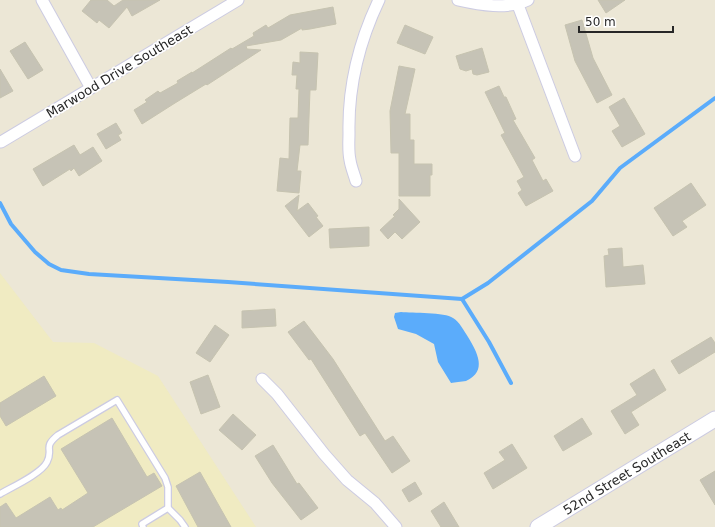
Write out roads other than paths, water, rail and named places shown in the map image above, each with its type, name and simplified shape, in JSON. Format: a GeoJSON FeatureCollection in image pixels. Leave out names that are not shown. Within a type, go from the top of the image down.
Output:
{"type":"FeatureCollection","features":[{"type":"Feature","properties":{"kind":"main road","name":"52nd Street Southeast"},"geometry":{"type":"LineString","coordinates":[[538,527],[715,418]]}},
{"type":"Feature","properties":{"kind":"street"},"geometry":{"type":"LineString","coordinates":[[42,0],[91,88]]}},
{"type":"Feature","properties":{"kind":"street","name":"Marwood Drive Southeast"},"geometry":{"type":"LineString","coordinates":[[1,142],[238,0]]}},
{"type":"Feature","properties":{"kind":"street"},"geometry":{"type":"LineString","coordinates":[[356,180],[349,159],[348,113],[351,84],[367,26],[379,0]]}},
{"type":"Feature","properties":{"kind":"street"},"geometry":{"type":"LineString","coordinates":[[458,0],[490,6],[523,2],[575,156]]}},
{"type":"Feature","properties":{"kind":"street"},"geometry":{"type":"LineString","coordinates":[[262,378],[277,394],[324,454],[347,480],[375,503],[396,527]]}},
{"type":"Feature","properties":{"kind":"lane"},"geometry":{"type":"LineString","coordinates":[[0,494],[39,471],[46,463],[49,455],[48,446],[58,435],[117,400],[165,478],[168,487],[168,508],[185,527]]}},
{"type":"Feature","properties":{"kind":"lane"},"geometry":{"type":"LineString","coordinates":[[143,527],[142,524],[168,508]]}},
{"type":"Feature","properties":{"kind":"water"},"geometry":{"type":"Polygon","coordinates":[[[395,313],[428,313],[449,316],[455,319],[475,349],[479,361],[479,367],[473,377],[466,381],[451,383],[438,362],[434,344],[416,334],[398,329],[394,317],[395,313]]]}},
{"type":"Feature","properties":{"kind":"waterway"},"geometry":{"type":"LineString","coordinates":[[0,203],[11,224],[35,252],[49,264],[61,270],[89,274],[228,282],[462,299],[488,283],[592,201],[620,168],[715,98]]}},
{"type":"Feature","properties":{"kind":"waterway"},"geometry":{"type":"LineString","coordinates":[[462,299],[489,342],[511,383]]}}]}
